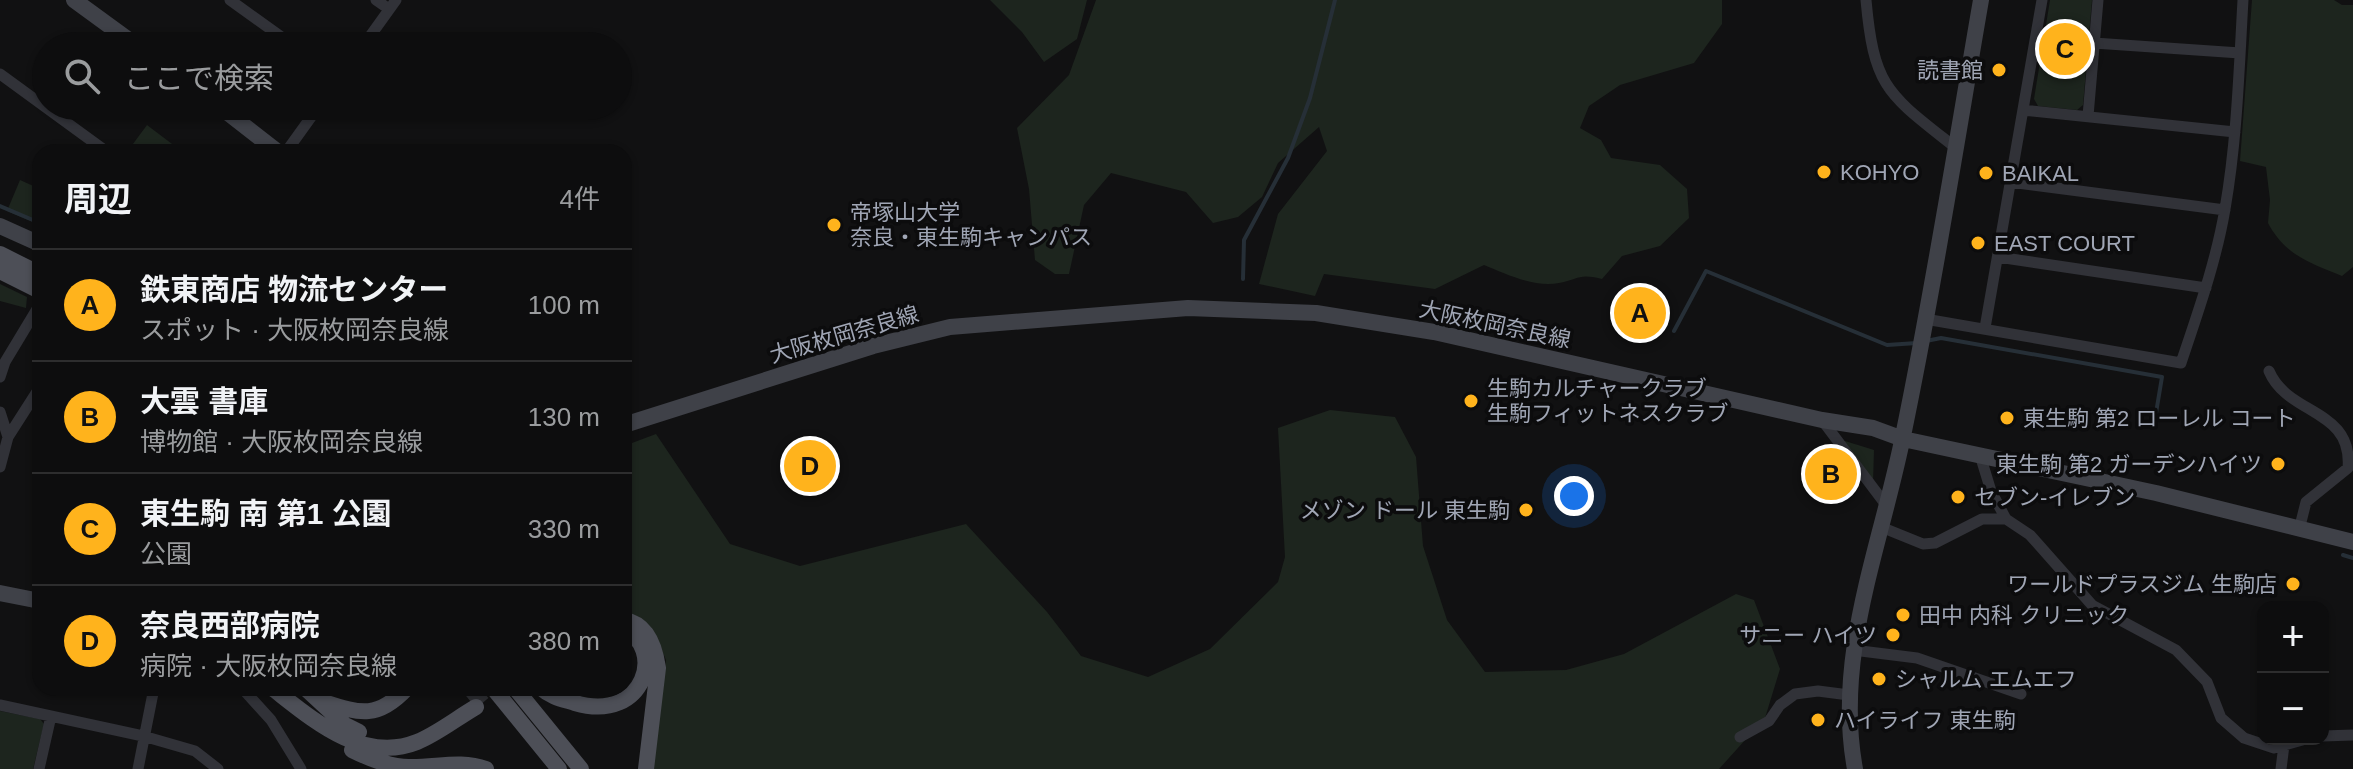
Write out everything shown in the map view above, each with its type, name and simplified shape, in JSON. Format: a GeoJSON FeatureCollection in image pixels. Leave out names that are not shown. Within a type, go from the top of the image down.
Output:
{"type":"FeatureCollection","features":[{"type":"Feature","properties":{"kind":"main road"},"geometry":{"type":"LineString","coordinates":[[74,0],[118,32]]}},
{"type":"Feature","properties":{"kind":"main road"},"geometry":{"type":"LineString","coordinates":[[1855,769],[1850,738],[1849,695],[1853,650],[1903,439],[1981,0]]}},
{"type":"Feature","properties":{"kind":"main road"},"geometry":{"type":"LineString","coordinates":[[237,120],[268,144]]}},
{"type":"Feature","properties":{"kind":"main road"},"geometry":{"type":"LineString","coordinates":[[0,226],[32,240]]}},
{"type":"Feature","properties":{"kind":"main road"},"geometry":{"type":"LineString","coordinates":[[0,254],[32,270]]}},
{"type":"Feature","properties":{"kind":"main road"},"geometry":{"type":"LineString","coordinates":[[0,271],[32,287]]}},
{"type":"Feature","properties":{"kind":"main road","name":"大阪枚岡奈良線"},"geometry":{"type":"LineString","coordinates":[[632,422],[873,346],[950,327],[1188,308],[1316,313],[1434,332],[1822,420],[1873,428],[1903,439],[2156,493],[2353,542]]}},
{"type":"Feature","properties":{"kind":"main road"},"geometry":{"type":"LineString","coordinates":[[0,593],[32,599]]}},
{"type":"Feature","properties":{"kind":"main road"},"geometry":{"type":"LineString","coordinates":[[632,622],[647,634],[656,653],[658,668],[646,769]]}},
{"type":"Feature","properties":{"kind":"main road"},"geometry":{"type":"LineString","coordinates":[[632,639],[644,651],[644,677],[632,695]]}},
{"type":"Feature","properties":{"kind":"main road"},"geometry":{"type":"LineString","coordinates":[[282,696],[341,744],[382,763],[410,768],[472,764],[486,769]]}},
{"type":"Feature","properties":{"kind":"main road"},"geometry":{"type":"LineString","coordinates":[[312,696],[345,725],[381,740],[411,737],[430,730],[474,705],[418,742],[396,748],[362,745],[317,723]]}},
{"type":"Feature","properties":{"kind":"main road"},"geometry":{"type":"LineString","coordinates":[[317,696],[351,710],[372,713],[393,703],[400,696]]}},
{"type":"Feature","properties":{"kind":"main road"},"geometry":{"type":"LineString","coordinates":[[500,696],[559,769]]}},
{"type":"Feature","properties":{"kind":"main road"},"geometry":{"type":"LineString","coordinates":[[522,696],[581,769]]}},
{"type":"Feature","properties":{"kind":"main road"},"geometry":{"type":"LineString","coordinates":[[549,696],[595,709],[613,707],[631,696]]}},
{"type":"Feature","properties":{"kind":"street"},"geometry":{"type":"LineString","coordinates":[[230,0],[275,32]]}},
{"type":"Feature","properties":{"kind":"street"},"geometry":{"type":"LineString","coordinates":[[373,32],[393,5],[376,0]]}},
{"type":"Feature","properties":{"kind":"street"},"geometry":{"type":"LineString","coordinates":[[1866,0],[1875,67],[1895,99],[1956,148]]}},
{"type":"Feature","properties":{"kind":"street"},"geometry":{"type":"LineString","coordinates":[[1985,328],[2042,0]]}},
{"type":"Feature","properties":{"kind":"street"},"geometry":{"type":"LineString","coordinates":[[2088,116],[2098,0]]}},
{"type":"Feature","properties":{"kind":"street"},"geometry":{"type":"LineString","coordinates":[[1925,319],[2181,363],[2206,288],[2225,210],[2235,132],[2243,0]]}},
{"type":"Feature","properties":{"kind":"street"},"geometry":{"type":"LineString","coordinates":[[2094,43],[2240,53]]}},
{"type":"Feature","properties":{"kind":"street"},"geometry":{"type":"LineString","coordinates":[[0,74],[32,97]]}},
{"type":"Feature","properties":{"kind":"street"},"geometry":{"type":"LineString","coordinates":[[2023,110],[2235,132]]}},
{"type":"Feature","properties":{"kind":"street"},"geometry":{"type":"LineString","coordinates":[[63,120],[96,144]]}},
{"type":"Feature","properties":{"kind":"street"},"geometry":{"type":"LineString","coordinates":[[292,144],[309,120]]}},
{"type":"Feature","properties":{"kind":"street"},"geometry":{"type":"LineString","coordinates":[[2010,182],[2225,210]]}},
{"type":"Feature","properties":{"kind":"street"},"geometry":{"type":"LineString","coordinates":[[1998,257],[2206,288]]}},
{"type":"Feature","properties":{"kind":"street"},"geometry":{"type":"LineString","coordinates":[[0,377],[32,319]]}},
{"type":"Feature","properties":{"kind":"street"},"geometry":{"type":"LineString","coordinates":[[2269,371],[2282,393],[2330,420],[2345,435],[2351,452],[2348,468],[2306,502],[2299,530]]}},
{"type":"Feature","properties":{"kind":"street"},"geometry":{"type":"LineString","coordinates":[[0,466],[8,437],[32,400]]}},
{"type":"Feature","properties":{"kind":"street"},"geometry":{"type":"LineString","coordinates":[[0,412],[8,437]]}},
{"type":"Feature","properties":{"kind":"street"},"geometry":{"type":"LineString","coordinates":[[1822,420],[1886,505]]}},
{"type":"Feature","properties":{"kind":"street"},"geometry":{"type":"LineString","coordinates":[[1980,455],[1991,491],[2006,519],[2030,535],[2092,605],[2176,650],[2207,682],[2221,718],[2244,738],[2257,742]]}},
{"type":"Feature","properties":{"kind":"street"},"geometry":{"type":"LineString","coordinates":[[1881,527],[1923,544],[1935,543],[1982,519],[2006,519]]}},
{"type":"Feature","properties":{"kind":"street"},"geometry":{"type":"LineString","coordinates":[[1853,650],[1917,658],[2021,694]]}},
{"type":"Feature","properties":{"kind":"street"},"geometry":{"type":"LineString","coordinates":[[1740,737],[1769,721],[1780,705],[1795,694],[1818,691],[1849,695]]}},
{"type":"Feature","properties":{"kind":"street"},"geometry":{"type":"LineString","coordinates":[[138,769],[152,696]]}},
{"type":"Feature","properties":{"kind":"street"},"geometry":{"type":"LineString","coordinates":[[249,696],[271,720],[301,769]]}},
{"type":"Feature","properties":{"kind":"street"},"geometry":{"type":"LineString","coordinates":[[0,705],[143,736],[195,751],[218,769]]}},
{"type":"Feature","properties":{"kind":"street"},"geometry":{"type":"LineString","coordinates":[[39,769],[51,716]]}},
{"type":"Feature","properties":{"kind":"street"},"geometry":{"type":"LineString","coordinates":[[2329,736],[2353,735]]}},
{"type":"Feature","properties":{"kind":"street"},"geometry":{"type":"LineString","coordinates":[[2265,745],[2274,748],[2284,745],[2281,769]]}},
{"type":"Feature","properties":{"kind":"shaded area"},"geometry":{"type":"Polygon","coordinates":[[[990,0],[1087,0],[1077,39],[1044,62],[1022,32],[990,0]]]}},
{"type":"Feature","properties":{"kind":"shaded area"},"geometry":{"type":"Polygon","coordinates":[[[1096,0],[1722,0],[1722,24],[1694,63],[1620,85],[1589,106],[1580,128],[1601,140],[1611,158],[1660,165],[1687,189],[1689,218],[1660,246],[1622,256],[1602,279],[1583,277],[1540,284],[1484,265],[1435,289],[1324,274],[1315,296],[1259,284],[1278,214],[1327,151],[1319,127],[1278,163],[1262,197],[1238,217],[1213,223],[1186,192],[1111,173],[1084,205],[1069,274],[1055,274],[1035,260],[1029,189],[1017,128],[1069,75],[1096,0]]]}},
{"type":"Feature","properties":{"kind":"shaded area"},"geometry":{"type":"Polygon","coordinates":[[[2050,0],[2092,0],[2083,105],[2077,110],[2038,106],[2034,99],[2050,0]]]}},
{"type":"Feature","properties":{"kind":"shaded area"},"geometry":{"type":"Polygon","coordinates":[[[2252,0],[2334,0],[2342,5],[2353,5],[2353,267],[2342,276],[2309,262],[2282,243],[2268,223],[2270,200],[2266,167],[2240,161],[2252,0]]]}},
{"type":"Feature","properties":{"kind":"shaded area"},"geometry":{"type":"Polygon","coordinates":[[[147,125],[172,144],[133,144],[147,125]]]}},
{"type":"Feature","properties":{"kind":"shaded area"},"geometry":{"type":"Polygon","coordinates":[[[20,180],[32,185],[32,222],[7,211],[20,180]]]}},
{"type":"Feature","properties":{"kind":"shaded area"},"geometry":{"type":"Polygon","coordinates":[[[0,284],[27,297],[26,308],[0,301],[0,284]]]}},
{"type":"Feature","properties":{"kind":"shaded area"},"geometry":{"type":"Polygon","coordinates":[[[1330,410],[1395,417],[1416,457],[1423,546],[1447,620],[1485,672],[1566,670],[1624,654],[1736,594],[1754,600],[1780,669],[1765,718],[1719,769],[652,769],[666,660],[654,632],[632,620],[632,443],[656,434],[730,544],[800,566],[966,524],[1047,612],[1081,656],[1148,677],[1210,649],[1278,582],[1285,557],[1278,428],[1330,410]]]}},
{"type":"Feature","properties":{"kind":"shaded area"},"geometry":{"type":"Polygon","coordinates":[[[1844,443],[1874,450],[1873,483],[1844,443]]]}},
{"type":"Feature","properties":{"kind":"shaded area"},"geometry":{"type":"Polygon","coordinates":[[[0,711],[40,719],[44,724],[33,769],[0,769],[0,711]]]}},
{"type":"Feature","properties":{"kind":"waterway"},"geometry":{"type":"LineString","coordinates":[[1243,279],[1244,240],[1288,158],[1310,98],[1335,0]]}},
{"type":"Feature","properties":{"kind":"waterway"},"geometry":{"type":"LineString","coordinates":[[0,206],[32,220]]}},
{"type":"Feature","properties":{"kind":"waterway"},"geometry":{"type":"LineString","coordinates":[[1674,331],[1706,271],[1887,345],[1917,343]]}},
{"type":"Feature","properties":{"kind":"waterway"},"geometry":{"type":"LineString","coordinates":[[1926,341],[1941,338],[2162,377],[2154,425]]}},
{"type":"Feature","properties":{"kind":"waterway"},"geometry":{"type":"LineString","coordinates":[[2343,555],[2353,558]]}},
{"type":"Feature","properties":{"kind":"tunnel"},"geometry":{"type":"LineString","coordinates":[[471,702],[478,696]]}},
{"type":"Feature","properties":{"kind":"place","name":"東生駒 南 第1 公園"},"geometry":{"type":"Point","coordinates":[2065,49]}},
{"type":"Feature","properties":{"kind":"place","name":"読書館"},"geometry":{"type":"Point","coordinates":[1999,70]}},
{"type":"Feature","properties":{"kind":"place","name":"KOHYO"},"geometry":{"type":"Point","coordinates":[1824,172]}},
{"type":"Feature","properties":{"kind":"place","name":"BAIKAL"},"geometry":{"type":"Point","coordinates":[1986,173]}},
{"type":"Feature","properties":{"kind":"place","name":"帝塚山大学 奈良・東生駒キャンパス"},"geometry":{"type":"Point","coordinates":[834,225]}},
{"type":"Feature","properties":{"kind":"place","name":"EAST COURT"},"geometry":{"type":"Point","coordinates":[1978,243]}},
{"type":"Feature","properties":{"kind":"place","name":"鉄東商店 物流センター"},"geometry":{"type":"Point","coordinates":[1640,313]}},
{"type":"Feature","properties":{"kind":"place","name":"生駒カルチャークラブ 生駒フィットネスクラブ"},"geometry":{"type":"Point","coordinates":[1471,401]}},
{"type":"Feature","properties":{"kind":"place","name":"東生駒 第2 ローレル コート"},"geometry":{"type":"Point","coordinates":[2007,418]}},
{"type":"Feature","properties":{"kind":"place","name":"東生駒 第2 ガーデンハイツ"},"geometry":{"type":"Point","coordinates":[2278,464]}},
{"type":"Feature","properties":{"kind":"place","name":"奈良西部病院"},"geometry":{"type":"Point","coordinates":[810,466]}},
{"type":"Feature","properties":{"kind":"place","name":"大雲 書庫"},"geometry":{"type":"Point","coordinates":[1831,474]}},
{"type":"Feature","properties":{"kind":"place","name":"セブン-イレブン"},"geometry":{"type":"Point","coordinates":[1958,497]}},
{"type":"Feature","properties":{"kind":"place","name":"メゾン ドール 東生駒"},"geometry":{"type":"Point","coordinates":[1526,510]}},
{"type":"Feature","properties":{"kind":"place","name":"ワールドプラスジム 生駒店"},"geometry":{"type":"Point","coordinates":[2293,584]}},
{"type":"Feature","properties":{"kind":"place","name":"田中 内科 クリニック"},"geometry":{"type":"Point","coordinates":[1903,615]}},
{"type":"Feature","properties":{"kind":"place","name":"サニー ハイツ"},"geometry":{"type":"Point","coordinates":[1893,635]}},
{"type":"Feature","properties":{"kind":"place","name":"シャルム エムエフ"},"geometry":{"type":"Point","coordinates":[1879,679]}},
{"type":"Feature","properties":{"kind":"place","name":"ハイライフ 東生駒"},"geometry":{"type":"Point","coordinates":[1818,720]}}]}
